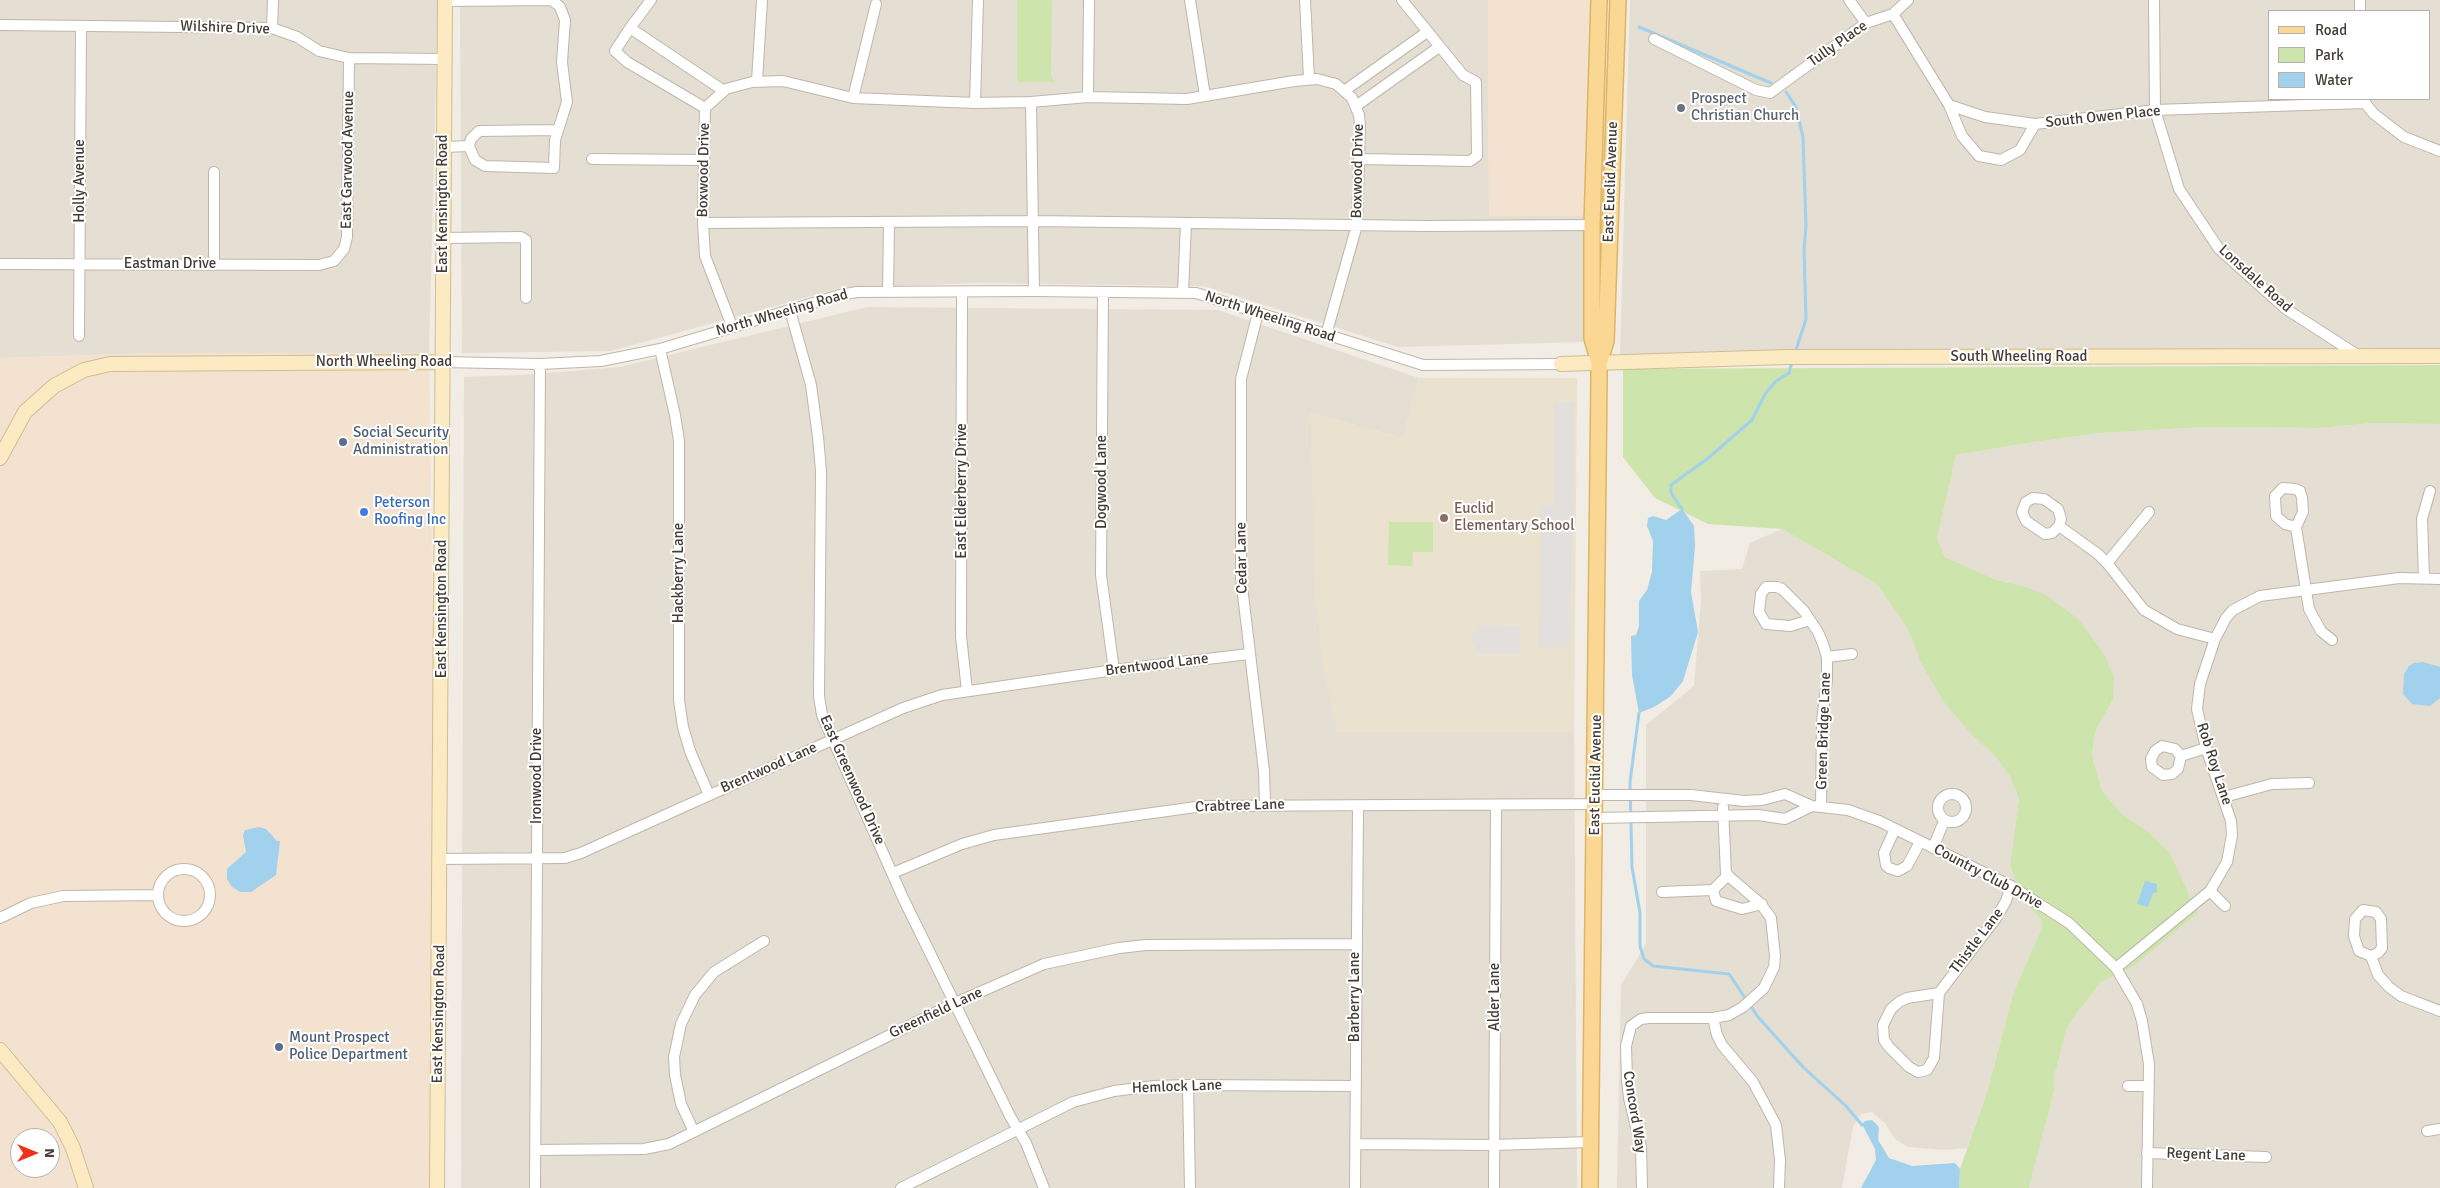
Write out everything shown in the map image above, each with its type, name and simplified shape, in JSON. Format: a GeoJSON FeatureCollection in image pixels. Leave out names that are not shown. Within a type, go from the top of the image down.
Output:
{"type":"FeatureCollection","features":[{"type":"Feature","properties":{"kind":"main road","name":"East Euclid Avenue"},"geometry":{"type":"LineString","coordinates":[[1592,1186],[1598,363],[1592,338],[1592,225],[1599,0]]}},
{"type":"Feature","properties":{"kind":"main road","name":"East Euclid Avenue"},"geometry":{"type":"LineString","coordinates":[[1598,363],[1606,341],[1618,0]]}},
{"type":"Feature","properties":{"kind":"street"},"geometry":{"type":"LineString","coordinates":[[272,28],[273,0]]}},
{"type":"Feature","properties":{"kind":"street"},"geometry":{"type":"LineString","coordinates":[[445,1],[552,0],[560,7],[565,20],[562,62],[567,102],[557,130],[554,168],[485,166],[475,160],[469,146],[471,139],[479,131],[557,130]]}},
{"type":"Feature","properties":{"kind":"street"},"geometry":{"type":"LineString","coordinates":[[650,0],[615,51],[627,62],[705,108]]}},
{"type":"Feature","properties":{"kind":"street"},"geometry":{"type":"LineString","coordinates":[[758,82],[762,0]]}},
{"type":"Feature","properties":{"kind":"street"},"geometry":{"type":"LineString","coordinates":[[976,103],[978,0]]}},
{"type":"Feature","properties":{"kind":"street"},"geometry":{"type":"LineString","coordinates":[[1088,97],[1089,0]]}},
{"type":"Feature","properties":{"kind":"street"},"geometry":{"type":"LineString","coordinates":[[1190,0],[1205,96]]}},
{"type":"Feature","properties":{"kind":"street"},"geometry":{"type":"LineString","coordinates":[[1305,0],[1309,79]]}},
{"type":"Feature","properties":{"kind":"street"},"geometry":{"type":"LineString","coordinates":[[1360,159],[1470,161],[1477,156],[1476,82],[1463,74],[1402,0]]}},
{"type":"Feature","properties":{"kind":"street"},"geometry":{"type":"LineString","coordinates":[[1849,0],[1866,23]]}},
{"type":"Feature","properties":{"kind":"street","name":"Tully Place"},"geometry":{"type":"LineString","coordinates":[[1654,39],[1756,90],[1770,93],[1866,23],[1893,14],[1908,0]]}},
{"type":"Feature","properties":{"kind":"street","name":"Lonsdale Road"},"geometry":{"type":"LineString","coordinates":[[2154,0],[2155,110],[2179,189],[2219,248],[2286,309],[2360,357]]}},
{"type":"Feature","properties":{"kind":"street","name":"East Kensington Road"},"geometry":{"type":"LineString","coordinates":[[437,1188],[445,1]]}},
{"type":"Feature","properties":{"kind":"street"},"geometry":{"type":"LineString","coordinates":[[853,98],[876,4]]}},
{"type":"Feature","properties":{"kind":"street"},"geometry":{"type":"LineString","coordinates":[[1893,14],[1950,105],[1962,136],[1979,156],[2001,160],[2020,150],[2035,124]]}},
{"type":"Feature","properties":{"kind":"street","name":"Wilshire Drive"},"geometry":{"type":"LineString","coordinates":[[0,25],[272,28],[297,37],[319,51],[349,58],[444,59]]}},
{"type":"Feature","properties":{"kind":"street","name":"Holly Avenue"},"geometry":{"type":"LineString","coordinates":[[79,336],[81,26]]}},
{"type":"Feature","properties":{"kind":"street"},"geometry":{"type":"LineString","coordinates":[[630,28],[724,91]]}},
{"type":"Feature","properties":{"kind":"street"},"geometry":{"type":"LineString","coordinates":[[1344,91],[1427,32]]}},
{"type":"Feature","properties":{"kind":"street"},"geometry":{"type":"LineString","coordinates":[[1356,106],[1439,47]]}},
{"type":"Feature","properties":{"kind":"street","name":"East Garwood Avenue"},"geometry":{"type":"LineString","coordinates":[[338,258],[344,250],[347,237],[349,58]]}},
{"type":"Feature","properties":{"kind":"street","name":"Boxwood Drive"},"geometry":{"type":"LineString","coordinates":[[732,326],[705,256],[703,223],[705,108],[724,91],[758,82],[783,81],[853,98],[976,103],[1031,102],[1088,97],[1187,99],[1309,79],[1325,80],[1336,84],[1344,91],[1356,106],[1360,126],[1357,225],[1326,334]]}},
{"type":"Feature","properties":{"kind":"street"},"geometry":{"type":"LineString","coordinates":[[2365,101],[2374,114],[2404,137],[2440,150]]}},
{"type":"Feature","properties":{"kind":"street","name":"South Owen Place"},"geometry":{"type":"LineString","coordinates":[[1950,105],[1986,117],[2035,124],[2155,110],[2365,101]]}},
{"type":"Feature","properties":{"kind":"street"},"geometry":{"type":"LineString","coordinates":[[1031,102],[1034,291]]}},
{"type":"Feature","properties":{"kind":"street"},"geometry":{"type":"LineString","coordinates":[[444,147],[469,146]]}},
{"type":"Feature","properties":{"kind":"street"},"geometry":{"type":"LineString","coordinates":[[592,159],[703,160]]}},
{"type":"Feature","properties":{"kind":"street"},"geometry":{"type":"LineString","coordinates":[[214,172],[214,264]]}},
{"type":"Feature","properties":{"kind":"street"},"geometry":{"type":"LineString","coordinates":[[703,223],[1034,221],[1357,225],[1592,225]]}},
{"type":"Feature","properties":{"kind":"street"},"geometry":{"type":"LineString","coordinates":[[888,292],[889,222]]}},
{"type":"Feature","properties":{"kind":"street"},"geometry":{"type":"LineString","coordinates":[[1183,293],[1186,223]]}},
{"type":"Feature","properties":{"kind":"street"},"geometry":{"type":"LineString","coordinates":[[443,238],[521,237],[526,240],[526,298]]}},
{"type":"Feature","properties":{"kind":"street","name":"Eastman Drive"},"geometry":{"type":"LineString","coordinates":[[0,264],[320,265],[330,263],[338,258]]}},
{"type":"Feature","properties":{"kind":"street","name":"North Wheeling Road"},"geometry":{"type":"LineString","coordinates":[[0,458],[26,412],[54,386],[84,370],[110,364],[443,362],[540,364],[602,362],[660,348],[840,294],[857,292],[1034,291],[1183,293],[1211,297],[1423,365],[1598,363]]}},
{"type":"Feature","properties":{"kind":"street","name":"East Elderberry Drive"},"geometry":{"type":"LineString","coordinates":[[962,292],[961,636],[967,691]]}},
{"type":"Feature","properties":{"kind":"street","name":"Dogwood Lane"},"geometry":{"type":"LineString","coordinates":[[1103,293],[1101,575],[1114,670]]}},
{"type":"Feature","properties":{"kind":"street","name":"East Greenwood Drive"},"geometry":{"type":"LineString","coordinates":[[790,310],[810,385],[821,471],[819,696],[822,715],[903,898],[1017,1129],[1026,1143],[1044,1188]]}},
{"type":"Feature","properties":{"kind":"street","name":"Cedar Lane"},"geometry":{"type":"LineString","coordinates":[[1258,313],[1245,360],[1241,398],[1241,578],[1264,772],[1265,804]]}},
{"type":"Feature","properties":{"kind":"street","name":"Hackberry Lane"},"geometry":{"type":"LineString","coordinates":[[660,348],[675,415],[678,441],[679,700],[683,727],[690,751],[709,795]]}},
{"type":"Feature","properties":{"kind":"street","name":"South Wheeling Road"},"geometry":{"type":"LineString","coordinates":[[1598,363],[1786,358],[2440,356]]}},
{"type":"Feature","properties":{"kind":"street","name":"Ironwood Drive"},"geometry":{"type":"LineString","coordinates":[[535,1188],[540,364]]}},
{"type":"Feature","properties":{"kind":"street"},"geometry":{"type":"LineString","coordinates":[[2424,577],[2422,519],[2430,492]]}},
{"type":"Feature","properties":{"kind":"street"},"geometry":{"type":"LineString","coordinates":[[2107,563],[2149,512]]}},
{"type":"Feature","properties":{"kind":"street"},"geometry":{"type":"LineString","coordinates":[[2059,526],[2107,563],[2144,610],[2178,629],[2215,639]]}},
{"type":"Feature","properties":{"kind":"street"},"geometry":{"type":"LineString","coordinates":[[2296,527],[2301,546],[2305,589],[2310,610],[2321,632],[2332,640]]}},
{"type":"Feature","properties":{"kind":"street","name":"Rob Roy Lane"},"geometry":{"type":"LineString","coordinates":[[2116,968],[2210,891],[2221,875],[2231,848],[2231,821],[2199,722],[2198,697],[2215,639],[2226,618],[2246,602],[2260,596],[2305,589],[2424,577],[2440,579]]}},
{"type":"Feature","properties":{"kind":"street","name":"Green Bridge Lane"},"geometry":{"type":"LineString","coordinates":[[1810,620],[1790,626],[1766,624],[1759,612],[1760,594],[1766,587],[1777,586],[1782,589],[1810,620],[1818,632],[1827,657],[1827,680],[1816,806]]}},
{"type":"Feature","properties":{"kind":"street","name":"Brentwood Lane"},"geometry":{"type":"LineString","coordinates":[[440,859],[565,858],[581,853],[923,700],[967,691],[1114,670],[1249,654]]}},
{"type":"Feature","properties":{"kind":"street","name":"Green Bridge Lane"},"geometry":{"type":"LineString","coordinates":[[1827,657],[1852,654]]}},
{"type":"Feature","properties":{"kind":"street"},"geometry":{"type":"LineString","coordinates":[[2181,756],[2206,748]]}},
{"type":"Feature","properties":{"kind":"street"},"geometry":{"type":"LineString","coordinates":[[2224,797],[2272,784],[2309,783]]}},
{"type":"Feature","properties":{"kind":"street","name":"Country Club Drive"},"geometry":{"type":"LineString","coordinates":[[1595,805],[1624,795],[1691,795],[1744,801],[1762,800],[1786,794],[1816,806],[1864,814],[2011,886],[2069,923],[2116,968],[2137,1004],[2142,1020],[2147,1042],[2149,1086],[2147,1188]]}},
{"type":"Feature","properties":{"kind":"street","name":"Crabtree Lane"},"geometry":{"type":"LineString","coordinates":[[893,873],[962,844],[1010,832],[1203,806],[1265,804],[1358,806],[1595,805]]}},
{"type":"Feature","properties":{"kind":"street","name":"Alder Lane"},"geometry":{"type":"LineString","coordinates":[[1494,1188],[1496,805]]}},
{"type":"Feature","properties":{"kind":"street"},"geometry":{"type":"LineString","coordinates":[[1595,805],[1625,817],[1723,811],[1786,819],[1816,806]]}},
{"type":"Feature","properties":{"kind":"street","name":"Barberry Lane"},"geometry":{"type":"LineString","coordinates":[[1355,1188],[1358,806]]}},
{"type":"Feature","properties":{"kind":"street"},"geometry":{"type":"LineString","coordinates":[[1662,892],[1713,890],[1728,876],[1723,811]]}},
{"type":"Feature","properties":{"kind":"street"},"geometry":{"type":"LineString","coordinates":[[1933,848],[1944,821]]}},
{"type":"Feature","properties":{"kind":"street"},"geometry":{"type":"LineString","coordinates":[[1895,829],[1884,853],[1886,865],[1890,868],[1898,870],[1907,866],[1920,842]]}},
{"type":"Feature","properties":{"kind":"street"},"geometry":{"type":"LineString","coordinates":[[184,869],[199,874],[208,885],[210,892],[205,911],[199,916],[184,921],[168,916],[162,910],[158,895],[159,887],[168,874],[184,869]]}},
{"type":"Feature","properties":{"kind":"street","name":"Concord Way"},"geometry":{"type":"LineString","coordinates":[[1642,1188],[1640,1147],[1627,1080],[1626,1046],[1628,1030],[1635,1022],[1649,1018],[1713,1018],[1729,1015],[1755,997],[1769,981],[1775,956],[1771,918],[1762,904],[1728,876]]}},
{"type":"Feature","properties":{"kind":"street","name":"Thistle Lane"},"geometry":{"type":"LineString","coordinates":[[1939,994],[1996,918],[2006,901],[2011,886]]}},
{"type":"Feature","properties":{"kind":"street"},"geometry":{"type":"LineString","coordinates":[[1713,890],[1716,901],[1725,905],[1742,909],[1762,904]]}},
{"type":"Feature","properties":{"kind":"street"},"geometry":{"type":"LineString","coordinates":[[2210,891],[2225,906]]}},
{"type":"Feature","properties":{"kind":"street"},"geometry":{"type":"LineString","coordinates":[[0,918],[31,903],[63,896],[158,895]]}},
{"type":"Feature","properties":{"kind":"street"},"geometry":{"type":"LineString","coordinates":[[694,1132],[681,1104],[675,1075],[674,1057],[684,1017],[695,995],[714,972],[764,941]]}},
{"type":"Feature","properties":{"kind":"street","name":"Greenfield Lane"},"geometry":{"type":"LineString","coordinates":[[536,1150],[644,1149],[669,1144],[955,1003],[1044,964],[1119,948],[1170,944],[1356,944]]}},
{"type":"Feature","properties":{"kind":"street"},"geometry":{"type":"LineString","coordinates":[[2371,956],[2378,974],[2389,987],[2401,996],[2440,1011]]}},
{"type":"Feature","properties":{"kind":"street"},"geometry":{"type":"LineString","coordinates":[[1939,994],[1934,1058],[1927,1070],[1918,1072],[1909,1067],[1889,1047],[1884,1040],[1883,1026],[1891,1009],[1898,1002],[1907,998],[1939,994]]}},
{"type":"Feature","properties":{"kind":"street"},"geometry":{"type":"LineString","coordinates":[[1713,1018],[1722,1045],[1753,1082],[1776,1125],[1780,1160],[1779,1188]]}},
{"type":"Feature","properties":{"kind":"street"},"geometry":{"type":"LineString","coordinates":[[0,1050],[60,1122],[73,1148],[86,1188]]}},
{"type":"Feature","properties":{"kind":"street"},"geometry":{"type":"LineString","coordinates":[[1188,1085],[1190,1188]]}},
{"type":"Feature","properties":{"kind":"street","name":"Hemlock Lane"},"geometry":{"type":"LineString","coordinates":[[900,1188],[1073,1102],[1107,1093],[1139,1087],[1188,1085],[1355,1086]]}},
{"type":"Feature","properties":{"kind":"street"},"geometry":{"type":"LineString","coordinates":[[2128,1086],[2149,1086]]}},
{"type":"Feature","properties":{"kind":"street"},"geometry":{"type":"LineString","coordinates":[[2426,1131],[2440,1129]]}},
{"type":"Feature","properties":{"kind":"street"},"geometry":{"type":"LineString","coordinates":[[1355,1144],[1494,1145],[1591,1142]]}},
{"type":"Feature","properties":{"kind":"street","name":"Regent Lane"},"geometry":{"type":"LineString","coordinates":[[2147,1153],[2266,1157]]}},
{"type":"Feature","properties":{"kind":"shaded area"},"geometry":{"type":"Polygon","coordinates":[[[0,0],[438,0],[429,353],[156,353],[0,358],[0,0]]]}},
{"type":"Feature","properties":{"kind":"shaded area"},"geometry":{"type":"Polygon","coordinates":[[[460,0],[1488,0],[1489,216],[1586,216],[1584,342],[1398,347],[1204,286],[977,283],[841,288],[611,351],[462,353],[460,0]]]}},
{"type":"Feature","properties":{"kind":"shaded area"},"geometry":{"type":"Polygon","coordinates":[[[1488,0],[1594,0],[1586,216],[1489,216],[1488,0]]]}},
{"type":"Feature","properties":{"kind":"shaded area"},"geometry":{"type":"Polygon","coordinates":[[[1630,0],[2440,0],[2440,362],[1620,354],[1630,0]]]}},
{"type":"Feature","properties":{"kind":"shaded area"},"geometry":{"type":"Polygon","coordinates":[[[867,307],[1218,310],[1419,378],[1403,438],[1310,413],[1337,732],[1574,732],[1577,1188],[461,1188],[464,377],[523,375],[620,367],[867,307]]]}},
{"type":"Feature","properties":{"kind":"shaded area"},"geometry":{"type":"Polygon","coordinates":[[[156,353],[429,353],[434,710],[433,1188],[0,1188],[0,358],[156,353]]]}},
{"type":"Feature","properties":{"kind":"shaded area","name":"Euclid Elementary School"},"geometry":{"type":"Polygon","coordinates":[[[1419,378],[1577,378],[1574,732],[1337,732],[1322,659],[1315,598],[1310,413],[1403,438],[1419,378]]]}},
{"type":"Feature","properties":{"kind":"shaded area"},"geometry":{"type":"Polygon","coordinates":[[[1555,402],[1574,402],[1570,648],[1539,647],[1541,505],[1554,505],[1555,402]]]}},
{"type":"Feature","properties":{"kind":"shaded area"},"geometry":{"type":"Polygon","coordinates":[[[2374,423],[2440,424],[2440,1188],[2029,1188],[2054,1091],[2055,1073],[2068,1025],[2101,982],[2134,966],[2180,879],[2170,853],[2150,833],[2122,814],[2102,791],[2092,755],[2096,730],[2113,699],[2023,586],[1997,580],[1945,557],[1937,539],[1956,455],[2100,433],[2205,427],[2319,428],[2374,423]]]}},
{"type":"Feature","properties":{"kind":"shaded area"},"geometry":{"type":"Polygon","coordinates":[[[1782,529],[1877,584],[1908,629],[1920,661],[1973,736],[1996,757],[2010,777],[2019,799],[2010,865],[2021,898],[2042,919],[2042,928],[2014,991],[1988,1089],[1967,1148],[1945,1150],[1908,1147],[1895,1139],[1885,1123],[1872,1112],[1861,1114],[1853,1126],[1842,1188],[1617,1188],[1621,985],[1646,944],[1646,725],[1694,686],[1701,601],[1700,571],[1742,569],[1750,543],[1782,529]]]}},
{"type":"Feature","properties":{"kind":"shaded area"},"geometry":{"type":"Polygon","coordinates":[[[1477,625],[1520,626],[1520,654],[1475,653],[1475,645],[1472,645],[1472,633],[1476,633],[1477,625]]]}},
{"type":"Feature","properties":{"kind":"green space"},"geometry":{"type":"Polygon","coordinates":[[[1017,0],[1052,0],[1051,75],[1054,82],[1017,82],[1017,0]]]}},
{"type":"Feature","properties":{"kind":"green space"},"geometry":{"type":"Polygon","coordinates":[[[2440,365],[2440,424],[2374,423],[2319,428],[2205,427],[2100,433],[1956,455],[1937,539],[1945,557],[1997,580],[2023,586],[2046,595],[2078,619],[2104,654],[2114,677],[2113,699],[2096,730],[2092,755],[2102,791],[2122,814],[2150,833],[2170,853],[2197,913],[2134,966],[2101,982],[2068,1025],[2055,1073],[2054,1091],[2029,1188],[1959,1188],[1960,1169],[1988,1089],[2014,991],[2042,928],[2041,919],[2021,898],[2010,865],[2019,799],[2010,777],[1996,757],[1973,736],[1944,702],[1920,661],[1908,629],[1877,584],[1782,529],[1708,524],[1655,498],[1623,457],[1623,369],[2440,365]]]}},
{"type":"Feature","properties":{"kind":"green space"},"geometry":{"type":"Polygon","coordinates":[[[1389,522],[1433,522],[1433,552],[1413,552],[1412,566],[1388,565],[1389,522]]]}},
{"type":"Feature","properties":{"kind":"water"},"geometry":{"type":"Polygon","coordinates":[[[1682,509],[1694,526],[1695,546],[1691,592],[1698,632],[1683,681],[1671,696],[1654,707],[1639,713],[1632,675],[1631,636],[1636,635],[1639,626],[1639,601],[1647,590],[1652,572],[1653,541],[1647,526],[1648,518],[1653,516],[1666,520],[1682,509]]]}},
{"type":"Feature","properties":{"kind":"water"},"geometry":{"type":"Polygon","coordinates":[[[2423,662],[2440,667],[2440,698],[2430,706],[2412,704],[2403,694],[2404,674],[2409,666],[2414,663],[2423,662]]]}},
{"type":"Feature","properties":{"kind":"water"},"geometry":{"type":"Polygon","coordinates":[[[259,827],[266,829],[277,841],[280,841],[276,875],[251,892],[240,892],[232,887],[227,879],[227,869],[246,852],[243,835],[245,830],[259,827]]]}},
{"type":"Feature","properties":{"kind":"water"},"geometry":{"type":"Polygon","coordinates":[[[2145,881],[2157,884],[2157,892],[2153,893],[2148,907],[2137,904],[2145,881]]]}},
{"type":"Feature","properties":{"kind":"water"},"geometry":{"type":"Polygon","coordinates":[[[1872,1120],[1879,1127],[1878,1140],[1889,1158],[1912,1166],[1955,1163],[1960,1169],[1959,1188],[1861,1188],[1876,1160],[1875,1149],[1862,1124],[1865,1121],[1872,1120]]]}},
{"type":"Feature","properties":{"kind":"waterway"},"geometry":{"type":"LineString","coordinates":[[1639,27],[1771,83]]}},
{"type":"Feature","properties":{"kind":"waterway"},"geometry":{"type":"LineString","coordinates":[[1786,92],[1796,107],[1803,137],[1806,226],[1804,250],[1806,319],[1795,353]]}},
{"type":"Feature","properties":{"kind":"waterway"},"geometry":{"type":"LineString","coordinates":[[1682,509],[1671,493],[1671,485],[1707,459],[1752,420],[1765,394],[1776,381],[1789,373],[1792,362]]}},
{"type":"Feature","properties":{"kind":"waterway"},"geometry":{"type":"LineString","coordinates":[[1639,713],[1630,782],[1632,867],[1640,913],[1640,946],[1644,959],[1653,966],[1729,974],[1758,1017],[1803,1067],[1846,1106],[1862,1125]]}},
{"type":"Feature","properties":{"kind":"place","name":"Prospect Christian Church"},"geometry":{"type":"Point","coordinates":[1681,108]}},
{"type":"Feature","properties":{"kind":"place","name":"Social Security Administration"},"geometry":{"type":"Point","coordinates":[343,442]}},
{"type":"Feature","properties":{"kind":"place","name":"Peterson Roofing Inc"},"geometry":{"type":"Point","coordinates":[364,512]}},
{"type":"Feature","properties":{"kind":"place","name":"Euclid Elementary School"},"geometry":{"type":"Point","coordinates":[1444,518]}},
{"type":"Feature","properties":{"kind":"place","name":"Mount Prospect Police Department"},"geometry":{"type":"Point","coordinates":[279,1047]}}]}
